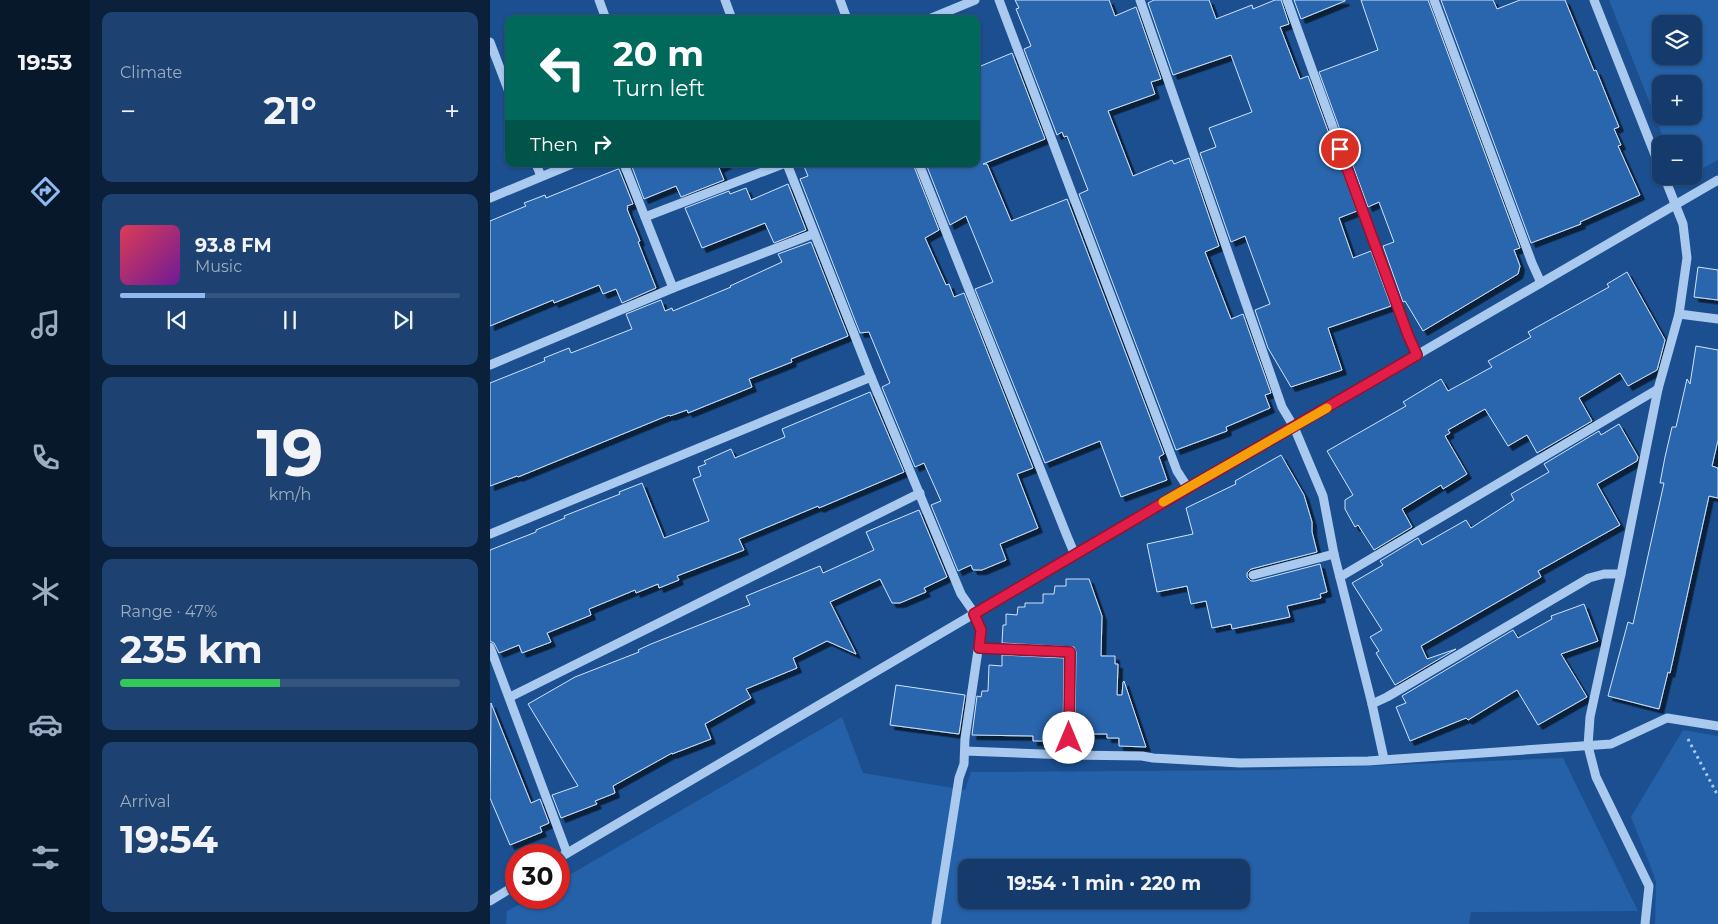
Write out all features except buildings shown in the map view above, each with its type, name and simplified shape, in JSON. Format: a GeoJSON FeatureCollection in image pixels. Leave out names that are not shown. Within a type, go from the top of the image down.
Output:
{"type":"FeatureCollection","features":[{"type":"Feature","properties":{"kind":"street"},"geometry":{"type":"LineString","coordinates":[[600,0],[605,15]]}},
{"type":"Feature","properties":{"kind":"street"},"geometry":{"type":"LineString","coordinates":[[725,0],[731,15]]}},
{"type":"Feature","properties":{"kind":"street"},"geometry":{"type":"LineString","coordinates":[[840,0],[846,15]]}},
{"type":"Feature","properties":{"kind":"street"},"geometry":{"type":"LineString","coordinates":[[939,15],[975,0]]}},
{"type":"Feature","properties":{"kind":"street"},"geometry":{"type":"LineString","coordinates":[[999,0],[1177,471],[1188,488]]}},
{"type":"Feature","properties":{"kind":"street"},"geometry":{"type":"LineString","coordinates":[[1140,0],[1282,407],[1294,427],[1323,496],[1334,554],[1384,759]]}},
{"type":"Feature","properties":{"kind":"street"},"geometry":{"type":"LineString","coordinates":[[1287,0],[1408,335],[1417,355]]}},
{"type":"Feature","properties":{"kind":"street"},"geometry":{"type":"LineString","coordinates":[[1434,0],[1532,264],[1542,283]]}},
{"type":"Feature","properties":{"kind":"street"},"geometry":{"type":"LineString","coordinates":[[1594,0],[1652,147]]}},
{"type":"Feature","properties":{"kind":"street"},"geometry":{"type":"LineString","coordinates":[[490,42],[505,81]]}},
{"type":"Feature","properties":{"kind":"street"},"geometry":{"type":"LineString","coordinates":[[537,167],[541,176]]}},
{"type":"Feature","properties":{"kind":"street"},"geometry":{"type":"LineString","coordinates":[[490,198],[564,167]]}},
{"type":"Feature","properties":{"kind":"street"},"geometry":{"type":"LineString","coordinates":[[625,167],[673,288]]}},
{"type":"Feature","properties":{"kind":"street"},"geometry":{"type":"LineString","coordinates":[[645,217],[775,167]]}},
{"type":"Feature","properties":{"kind":"street"},"geometry":{"type":"LineString","coordinates":[[788,167],[871,377],[961,594],[974,614],[981,630],[965,738],[964,764],[959,778],[936,924]]}},
{"type":"Feature","properties":{"kind":"street"},"geometry":{"type":"LineString","coordinates":[[920,167],[1075,555]]}},
{"type":"Feature","properties":{"kind":"street"},"geometry":{"type":"LineString","coordinates":[[570,851],[1188,488],[1718,180]]}},
{"type":"Feature","properties":{"kind":"street"},"geometry":{"type":"LineString","coordinates":[[1645,924],[1649,886],[1596,776],[1588,746],[1590,717],[1658,389],[1679,314],[1687,258],[1686,234],[1668,185]]}},
{"type":"Feature","properties":{"kind":"street"},"geometry":{"type":"LineString","coordinates":[[490,365],[673,288],[814,234]]}},
{"type":"Feature","properties":{"kind":"street"},"geometry":{"type":"LineString","coordinates":[[1679,314],[1718,319]]}},
{"type":"Feature","properties":{"kind":"street"},"geometry":{"type":"LineString","coordinates":[[490,534],[871,377]]}},
{"type":"Feature","properties":{"kind":"street"},"geometry":{"type":"LineString","coordinates":[[1340,577],[1658,389]]}},
{"type":"Feature","properties":{"kind":"street"},"geometry":{"type":"LineString","coordinates":[[510,697],[920,493]]}},
{"type":"Feature","properties":{"kind":"street"},"geometry":{"type":"LineString","coordinates":[[1253,575],[1334,554]]}},
{"type":"Feature","properties":{"kind":"street"},"geometry":{"type":"LineString","coordinates":[[1372,704],[1388,697],[1589,578],[1604,574],[1621,574]]}},
{"type":"Feature","properties":{"kind":"street"},"geometry":{"type":"LineString","coordinates":[[490,647],[564,844]]}},
{"type":"Feature","properties":{"kind":"street"},"geometry":{"type":"LineString","coordinates":[[979,648],[1070,652],[1069,755]]}},
{"type":"Feature","properties":{"kind":"street"},"geometry":{"type":"LineString","coordinates":[[965,751],[1142,756],[1240,763],[1368,761],[1611,744],[1667,718],[1718,724]]}},
{"type":"Feature","properties":{"kind":"street"},"geometry":{"type":"LineString","coordinates":[[490,902],[505,892]]}},
{"type":"Feature","properties":{"kind":"path"},"geometry":{"type":"LineString","coordinates":[[1676,720],[1718,796]]}},
{"type":"Feature","properties":{"kind":"shaded area"},"geometry":{"type":"Polygon","coordinates":[[[1609,0],[1718,0],[1718,160],[1702,169],[1702,135],[1662,135],[1658,125],[1702,125],[1702,75],[1652,75],[1652,109],[1609,0]]]}},
{"type":"Feature","properties":{"kind":"shaded area"},"geometry":{"type":"Polygon","coordinates":[[[842,717],[863,773],[965,790],[971,772],[1268,770],[1563,758],[1638,911],[1471,912],[1469,924],[506,924],[507,911],[511,909],[570,909],[570,875],[842,717]]]}},
{"type":"Feature","properties":{"kind":"shaded area"},"geometry":{"type":"Polygon","coordinates":[[[1683,730],[1718,736],[1718,924],[1655,924],[1656,882],[1631,817],[1683,730]]]}},
{"type":"Feature","properties":{"kind":"slow traffic"},"geometry":{"type":"LineString","coordinates":[[1163,502],[1327,408]]}},
{"type":"Feature","properties":{"kind":"route"},"geometry":{"type":"LineString","coordinates":[[1069,738],[1070,652],[979,648],[981,630],[974,614],[1417,355],[1340,149]]}}]}
